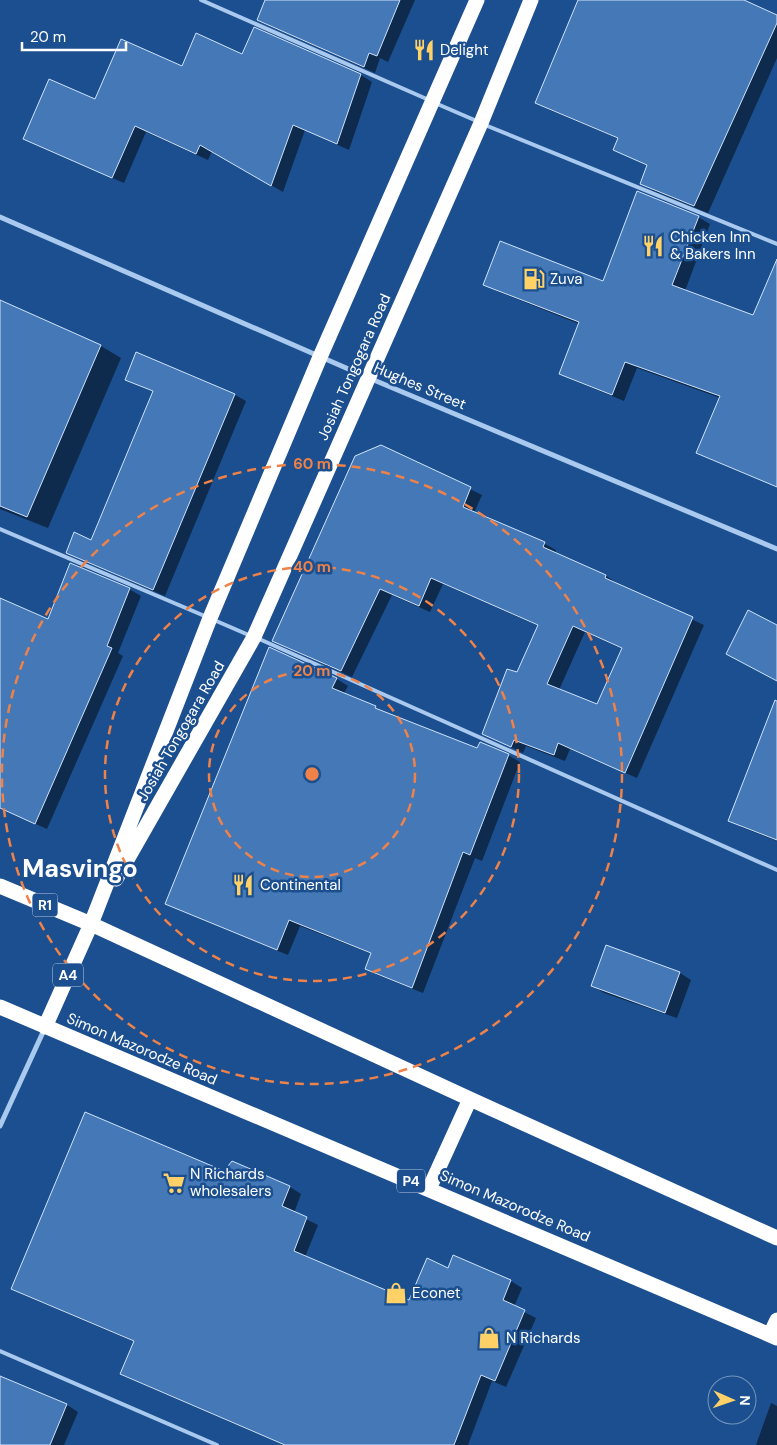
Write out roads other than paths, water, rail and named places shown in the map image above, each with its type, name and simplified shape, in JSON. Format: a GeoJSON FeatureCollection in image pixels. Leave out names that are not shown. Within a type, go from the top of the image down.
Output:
{"type":"FeatureCollection","features":[{"type":"Feature","properties":{"kind":"highway","name":"Josiah Tongogara Road"},"geometry":{"type":"LineString","coordinates":[[45,1027],[91,924],[210,618],[320,357],[477,0]]}},
{"type":"Feature","properties":{"kind":"highway","name":"Josiah Tongogara Road"},"geometry":{"type":"LineString","coordinates":[[91,924],[254,637],[481,123],[531,0]]}},
{"type":"Feature","properties":{"kind":"highway","name":"R1"},"geometry":{"type":"LineString","coordinates":[[0,886],[91,924]]}},
{"type":"Feature","properties":{"kind":"highway"},"geometry":{"type":"LineString","coordinates":[[91,924],[777,1238]]}},
{"type":"Feature","properties":{"kind":"highway","name":"Simon Mazorodze Road"},"geometry":{"type":"LineString","coordinates":[[0,1007],[429,1188],[774,1337]]}},
{"type":"Feature","properties":{"kind":"highway"},"geometry":{"type":"LineString","coordinates":[[429,1188],[470,1098]]}},
{"type":"Feature","properties":{"kind":"highway"},"geometry":{"type":"LineString","coordinates":[[774,1337],[777,1320]]}},
{"type":"Feature","properties":{"kind":"street","name":"Hughes Street"},"geometry":{"type":"LineString","coordinates":[[0,217],[369,378],[777,549]]}},
{"type":"Feature","properties":{"kind":"street"},"geometry":{"type":"LineString","coordinates":[[0,1126],[45,1027]]}},
{"type":"Feature","properties":{"kind":"lane"},"geometry":{"type":"LineString","coordinates":[[201,0],[481,123],[777,244]]}},
{"type":"Feature","properties":{"kind":"lane"},"geometry":{"type":"LineString","coordinates":[[0,529],[254,637],[777,870]]}},
{"type":"Feature","properties":{"kind":"lane"},"geometry":{"type":"LineString","coordinates":[[0,1351],[217,1445]]}},
{"type":"Feature","properties":{"kind":"place","name":"Delight"},"geometry":{"type":"Point","coordinates":[424,50]}},
{"type":"Feature","properties":{"kind":"place","name":"Chicken Inn & Bakers Inn"},"geometry":{"type":"Point","coordinates":[653,246]}},
{"type":"Feature","properties":{"kind":"place","name":"Zuva"},"geometry":{"type":"Point","coordinates":[534,279]}},
{"type":"Feature","properties":{"kind":"place","name":"Continental"},"geometry":{"type":"Point","coordinates":[243,885]}},
{"type":"Feature","properties":{"kind":"place","name":"N Richards wholesalers"},"geometry":{"type":"Point","coordinates":[174,1183]}},
{"type":"Feature","properties":{"kind":"place","name":"Econet"},"geometry":{"type":"Point","coordinates":[396,1293]}},
{"type":"Feature","properties":{"kind":"place","name":"N Richards"},"geometry":{"type":"Point","coordinates":[489,1338]}},
{"type":"Feature","properties":{"kind":"district","name":"Masvingo"},"geometry":{"type":"Point","coordinates":[80,868]}}]}
